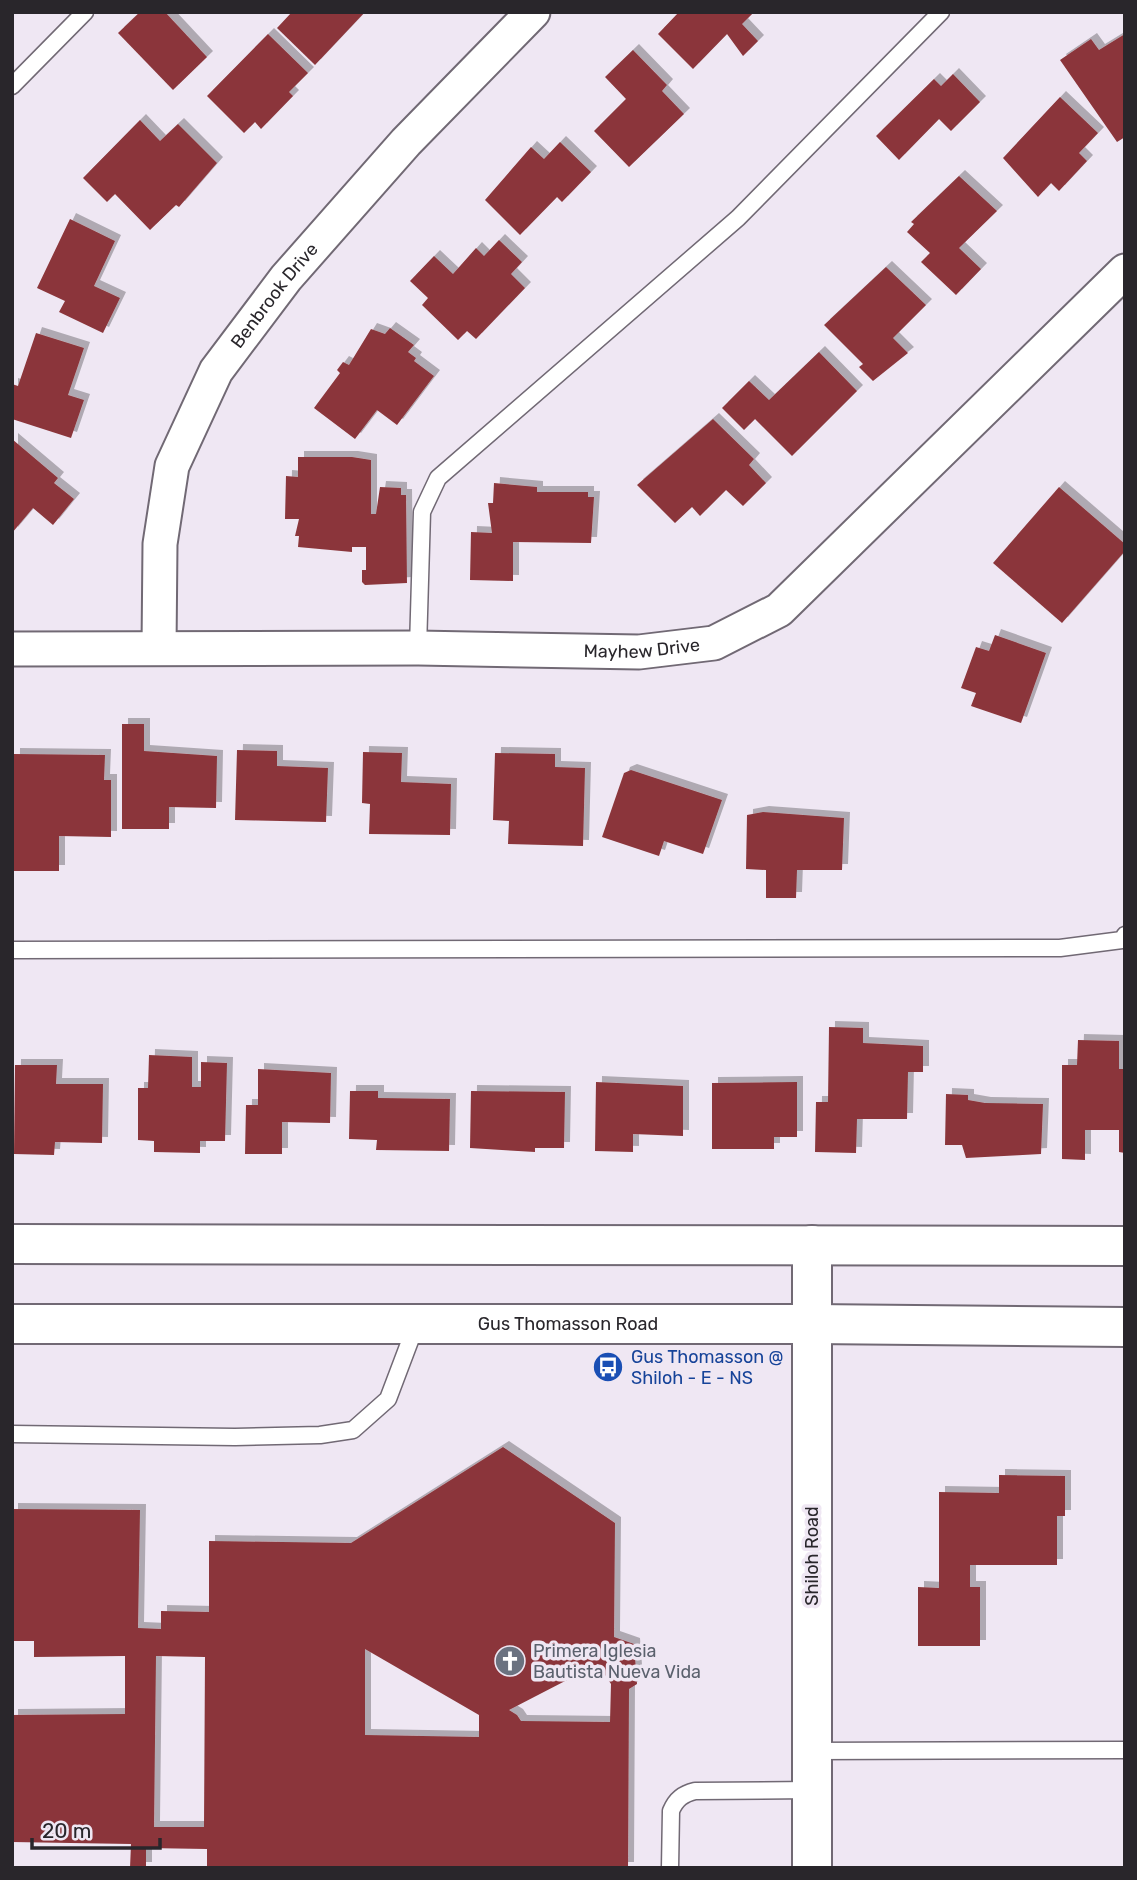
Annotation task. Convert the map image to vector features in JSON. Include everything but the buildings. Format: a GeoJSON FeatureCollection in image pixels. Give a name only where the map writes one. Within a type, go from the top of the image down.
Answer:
{"type":"FeatureCollection","features":[{"type":"Feature","properties":{"kind":"main road"},"geometry":{"type":"LineString","coordinates":[[12,1244],[1125,1246]]}},
{"type":"Feature","properties":{"kind":"main road","name":"Shiloh Road"},"geometry":{"type":"LineString","coordinates":[[812,1245],[812,1868]]}},
{"type":"Feature","properties":{"kind":"main road","name":"Gus Thomasson Road"},"geometry":{"type":"LineString","coordinates":[[12,1324],[813,1324],[1125,1327]]}},
{"type":"Feature","properties":{"kind":"street","name":"Benbrook Drive"},"geometry":{"type":"LineString","coordinates":[[159,648],[160,544],[172,466],[216,371],[286,278],[350,205],[406,142],[533,12]]}},
{"type":"Feature","properties":{"kind":"street","name":"Mayhew Drive"},"geometry":{"type":"LineString","coordinates":[[12,649],[418,648],[639,652],[713,643],[779,610],[1125,271]]}},
{"type":"Feature","properties":{"kind":"lane"},"geometry":{"type":"LineString","coordinates":[[12,86],[85,12]]}},
{"type":"Feature","properties":{"kind":"lane"},"geometry":{"type":"LineString","coordinates":[[418,648],[422,512],[438,478],[738,218],[941,12]]}},
{"type":"Feature","properties":{"kind":"lane"},"geometry":{"type":"LineString","coordinates":[[12,950],[1060,948],[1122,940],[1125,935]]}},
{"type":"Feature","properties":{"kind":"lane"},"geometry":{"type":"LineString","coordinates":[[12,1434],[235,1437],[320,1435],[353,1430],[388,1399],[416,1324]]}},
{"type":"Feature","properties":{"kind":"lane"},"geometry":{"type":"LineString","coordinates":[[811,1751],[1125,1750]]}},
{"type":"Feature","properties":{"kind":"lane"},"geometry":{"type":"LineString","coordinates":[[670,1868],[671,1811],[674,1803],[683,1794],[695,1791],[811,1790]]}},
{"type":"Feature","properties":{"kind":"place","name":"Gus Thomasson @ Shiloh - E - NS"},"geometry":{"type":"Point","coordinates":[608,1367]}},
{"type":"Feature","properties":{"kind":"place","name":"Primera Iglesia Bautista Nueva Vida"},"geometry":{"type":"Point","coordinates":[510,1661]}}]}
